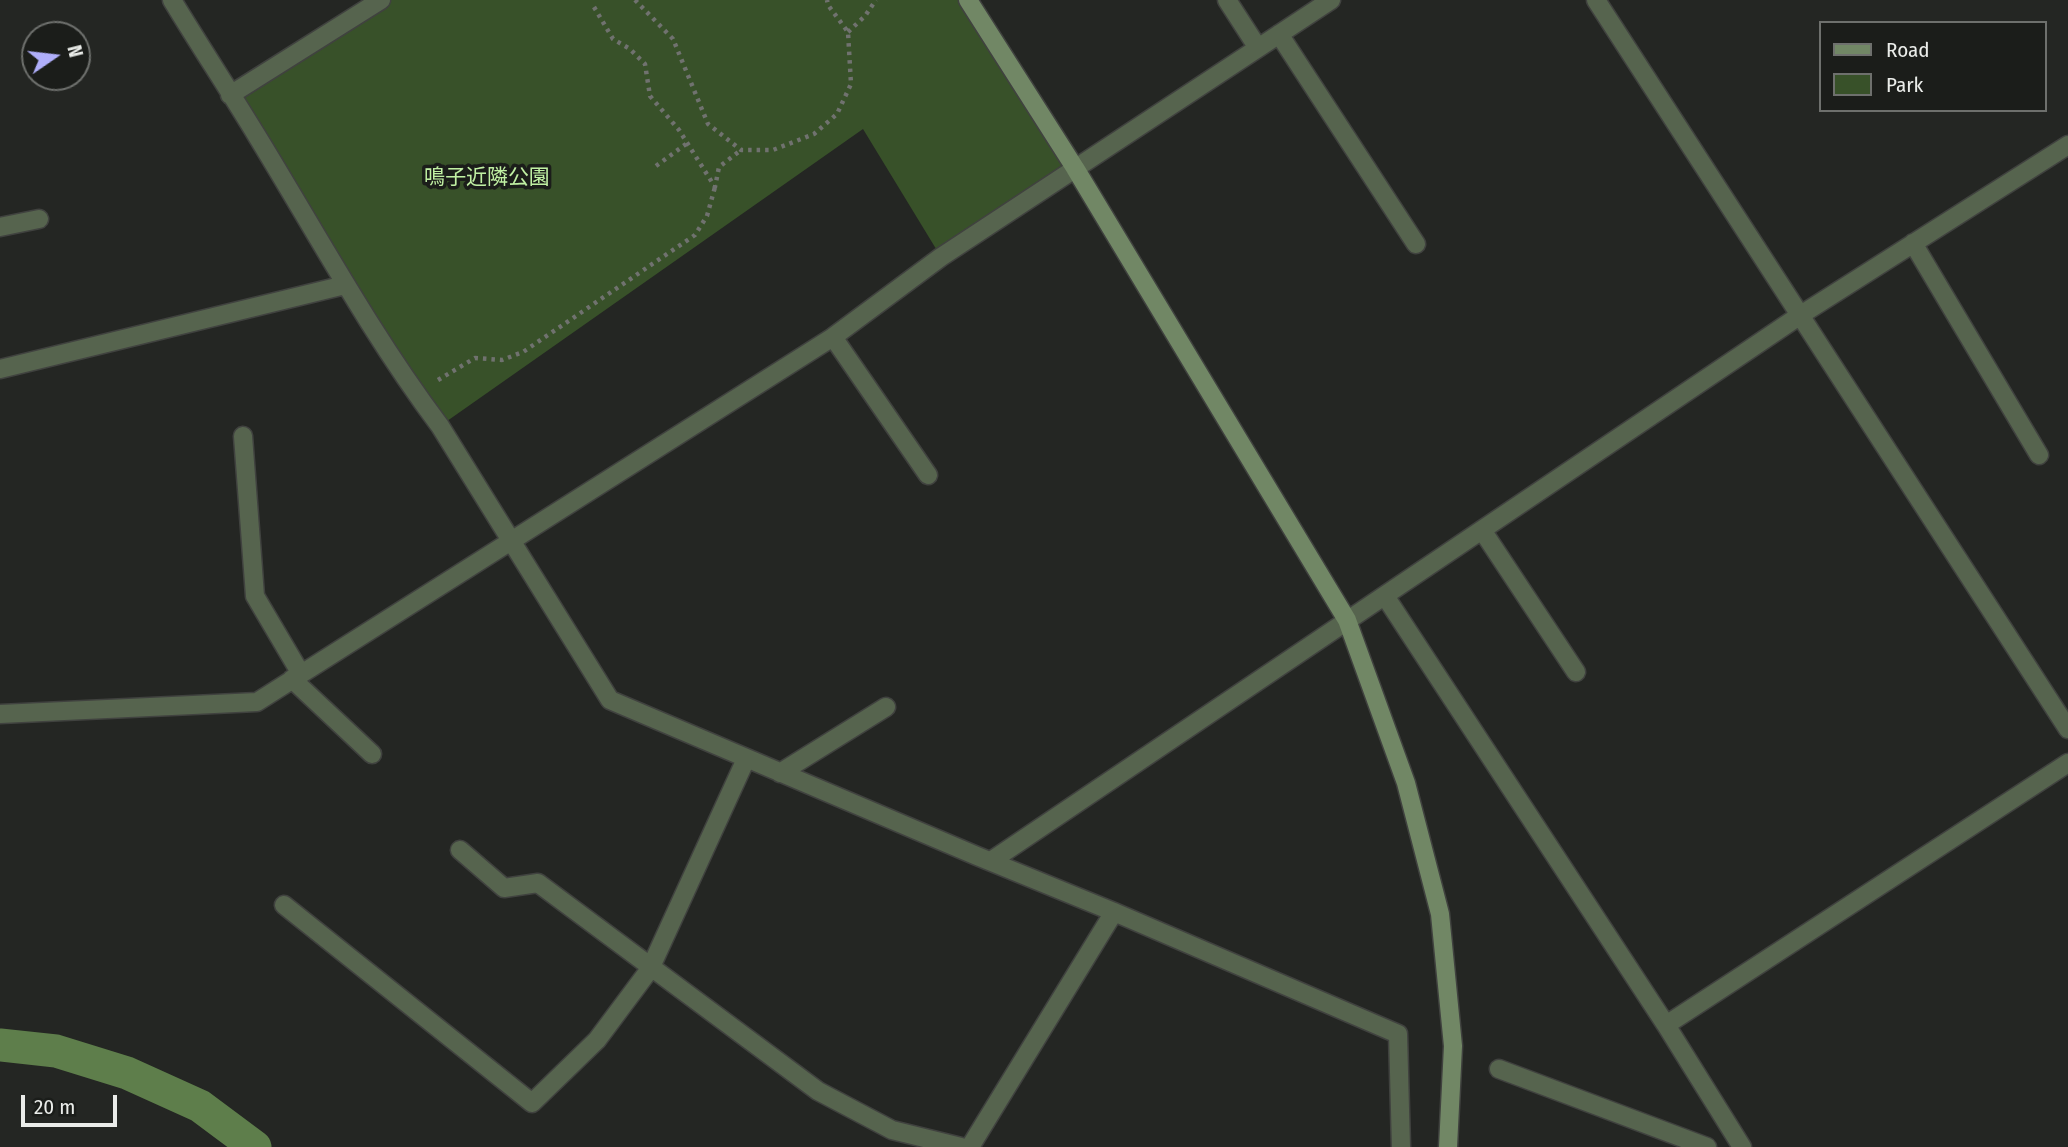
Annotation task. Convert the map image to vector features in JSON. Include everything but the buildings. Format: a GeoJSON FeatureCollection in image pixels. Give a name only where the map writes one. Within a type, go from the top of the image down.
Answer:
{"type":"FeatureCollection","features":[{"type":"Feature","properties":{"kind":"street"},"geometry":{"type":"LineString","coordinates":[[172,0],[345,285],[440,426],[610,700],[1398,1034],[1401,1147]]}},
{"type":"Feature","properties":{"kind":"street"},"geometry":{"type":"LineString","coordinates":[[230,95],[381,0]]}},
{"type":"Feature","properties":{"kind":"street"},"geometry":{"type":"LineString","coordinates":[[968,0],[1075,169],[1347,620],[1406,783],[1440,914],[1453,1046],[1448,1147]]}},
{"type":"Feature","properties":{"kind":"street"},"geometry":{"type":"LineString","coordinates":[[1227,0],[1258,48]]}},
{"type":"Feature","properties":{"kind":"street"},"geometry":{"type":"LineString","coordinates":[[0,714],[257,702],[833,337],[941,257],[1331,0]]}},
{"type":"Feature","properties":{"kind":"street"},"geometry":{"type":"LineString","coordinates":[[1596,0],[2068,729]]}},
{"type":"Feature","properties":{"kind":"street"},"geometry":{"type":"LineString","coordinates":[[1279,34],[1416,244]]}},
{"type":"Feature","properties":{"kind":"street"},"geometry":{"type":"LineString","coordinates":[[991,861],[1799,316],[2068,145]]}},
{"type":"Feature","properties":{"kind":"street"},"geometry":{"type":"LineString","coordinates":[[0,227],[39,219]]}},
{"type":"Feature","properties":{"kind":"street"},"geometry":{"type":"LineString","coordinates":[[1913,243],[2039,455]]}},
{"type":"Feature","properties":{"kind":"street"},"geometry":{"type":"LineString","coordinates":[[0,369],[345,285]]}},
{"type":"Feature","properties":{"kind":"street"},"geometry":{"type":"LineString","coordinates":[[833,337],[928,475]]}},
{"type":"Feature","properties":{"kind":"street"},"geometry":{"type":"LineString","coordinates":[[243,436],[255,596],[297,677],[372,754]]}},
{"type":"Feature","properties":{"kind":"street"},"geometry":{"type":"LineString","coordinates":[[1482,530],[1576,672]]}},
{"type":"Feature","properties":{"kind":"street"},"geometry":{"type":"LineString","coordinates":[[1385,596],[1667,1025],[1742,1147]]}},
{"type":"Feature","properties":{"kind":"street"},"geometry":{"type":"LineString","coordinates":[[780,773],[886,708]]}},
{"type":"Feature","properties":{"kind":"street"},"geometry":{"type":"LineString","coordinates":[[284,905],[532,1103],[597,1040],[650,969],[746,758]]}},
{"type":"Feature","properties":{"kind":"street"},"geometry":{"type":"LineString","coordinates":[[1667,1025],[2068,764]]}},
{"type":"Feature","properties":{"kind":"street"},"geometry":{"type":"LineString","coordinates":[[460,850],[504,888],[538,883],[650,969],[818,1091],[892,1130],[961,1147]]}},
{"type":"Feature","properties":{"kind":"street"},"geometry":{"type":"LineString","coordinates":[[970,1147],[1114,912]]}},
{"type":"Feature","properties":{"kind":"street"},"geometry":{"type":"LineString","coordinates":[[1499,1069],[1707,1147]]}},
{"type":"Feature","properties":{"kind":"path"},"geometry":{"type":"LineString","coordinates":[[635,0],[673,39],[708,124],[741,150]]}},
{"type":"Feature","properties":{"kind":"path"},"geometry":{"type":"LineString","coordinates":[[416,394],[475,358],[502,360],[523,352],[695,235],[707,216],[719,167],[741,150],[773,150],[814,134],[837,114],[851,84],[848,32],[827,0]]}},
{"type":"Feature","properties":{"kind":"path"},"geometry":{"type":"LineString","coordinates":[[848,32],[865,16],[876,0]]}},
{"type":"Feature","properties":{"kind":"path"},"geometry":{"type":"LineString","coordinates":[[594,7],[613,39],[630,49],[645,64],[650,96],[679,130],[715,187]]}},
{"type":"Feature","properties":{"kind":"path"},"geometry":{"type":"LineString","coordinates":[[656,166],[686,144]]}},
{"type":"Feature","properties":{"kind":"green space","name":"鳴子近隣公園"},"geometry":{"type":"Polygon","coordinates":[[[381,0],[968,0],[1075,168],[941,257],[863,129],[440,426],[230,95],[381,0]]]}},
{"type":"Feature","properties":{"kind":"waterway"},"geometry":{"type":"LineString","coordinates":[[0,1045],[56,1051],[127,1073],[200,1106],[255,1147]]}}]}
